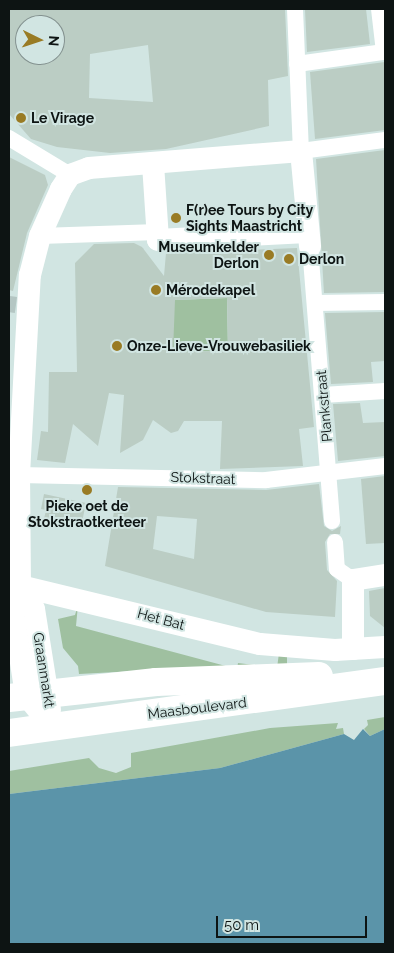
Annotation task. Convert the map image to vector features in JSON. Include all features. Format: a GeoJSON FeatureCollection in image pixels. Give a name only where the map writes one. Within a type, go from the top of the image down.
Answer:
{"type":"FeatureCollection","features":[{"type":"Feature","properties":{"kind":"main road","name":"Maasboulevard"},"geometry":{"type":"LineString","coordinates":[[27,695],[206,679],[303,677],[385,669]]}},
{"type":"Feature","properties":{"kind":"main road","name":"Maasboulevard"},"geometry":{"type":"LineString","coordinates":[[9,733],[385,681]]}},
{"type":"Feature","properties":{"kind":"street"},"geometry":{"type":"LineString","coordinates":[[154,164],[158,240],[309,239],[301,151],[295,9]]}},
{"type":"Feature","properties":{"kind":"street"},"geometry":{"type":"LineString","coordinates":[[297,64],[384,52],[380,9]]}},
{"type":"Feature","properties":{"kind":"street"},"geometry":{"type":"LineString","coordinates":[[9,138],[70,175],[95,167],[154,164],[301,151],[385,140]]}},
{"type":"Feature","properties":{"kind":"street","name":"Graanmarkt"},"geometry":{"type":"LineString","coordinates":[[52,726],[27,695],[34,609],[20,586],[14,553],[19,474],[15,437],[22,305],[40,236],[70,175]]}},
{"type":"Feature","properties":{"kind":"street"},"geometry":{"type":"LineString","coordinates":[[40,236],[158,232]]}},
{"type":"Feature","properties":{"kind":"street","name":"Plankstraat"},"geometry":{"type":"LineString","coordinates":[[309,239],[330,475],[332,521]]}},
{"type":"Feature","properties":{"kind":"street"},"geometry":{"type":"LineString","coordinates":[[315,303],[385,302]]}},
{"type":"Feature","properties":{"kind":"street"},"geometry":{"type":"LineString","coordinates":[[323,394],[383,391]]}},
{"type":"Feature","properties":{"kind":"street","name":"Stokstraat"},"geometry":{"type":"LineString","coordinates":[[19,474],[266,480],[330,475],[385,466]]}},
{"type":"Feature","properties":{"kind":"street"},"geometry":{"type":"LineString","coordinates":[[335,542],[337,569],[353,580],[385,575]]}},
{"type":"Feature","properties":{"kind":"street"},"geometry":{"type":"LineString","coordinates":[[353,580],[353,649]]}},
{"type":"Feature","properties":{"kind":"street","name":"Het Bat"},"geometry":{"type":"LineString","coordinates":[[20,586],[221,636],[302,648],[353,649],[385,647]]}},
{"type":"Feature","properties":{"kind":"street"},"geometry":{"type":"LineString","coordinates":[[302,648],[303,677]]}},
{"type":"Feature","properties":{"kind":"green space"},"geometry":{"type":"Polygon","coordinates":[[[227,298],[228,351],[158,352],[174,300],[227,298]]]}},
{"type":"Feature","properties":{"kind":"green space"},"geometry":{"type":"Polygon","coordinates":[[[78,605],[76,626],[236,669],[210,667],[79,674],[78,666],[63,648],[58,619],[75,615],[78,605]]]}},
{"type":"Feature","properties":{"kind":"green space"},"geometry":{"type":"Polygon","coordinates":[[[279,653],[287,654],[287,672],[237,669],[238,663],[277,668],[279,653]]]}},
{"type":"Feature","properties":{"kind":"green space"},"geometry":{"type":"Polygon","coordinates":[[[385,717],[385,729],[370,736],[364,729],[368,725],[367,720],[385,717]]]}},
{"type":"Feature","properties":{"kind":"green space"},"geometry":{"type":"Polygon","coordinates":[[[338,723],[336,729],[343,728],[344,734],[220,768],[9,794],[9,771],[89,758],[99,768],[116,773],[131,767],[131,753],[270,728],[338,723]]]}},
{"type":"Feature","properties":{"kind":"water"},"geometry":{"type":"Polygon","coordinates":[[[363,729],[370,736],[385,729],[385,944],[9,944],[9,794],[220,768],[344,734],[354,740],[363,729]]]}},
{"type":"Feature","properties":{"kind":"building"},"geometry":{"type":"Polygon","coordinates":[[[9,9],[285,9],[288,76],[268,80],[269,126],[166,149],[110,153],[57,147],[31,139],[9,114],[9,9]],[[148,45],[90,54],[89,98],[153,102],[148,45]]]}},
{"type":"Feature","properties":{"kind":"building"},"geometry":{"type":"Polygon","coordinates":[[[305,9],[366,9],[370,44],[307,52],[305,9]]]}},
{"type":"Feature","properties":{"kind":"building"},"geometry":{"type":"Polygon","coordinates":[[[385,62],[385,130],[315,139],[310,72],[385,62]]]}},
{"type":"Feature","properties":{"kind":"building"},"geometry":{"type":"Polygon","coordinates":[[[385,150],[385,292],[324,293],[316,159],[385,150]]]}},
{"type":"Feature","properties":{"kind":"building"},"geometry":{"type":"Polygon","coordinates":[[[9,157],[45,175],[48,185],[27,233],[13,291],[9,290],[9,157]]]}},
{"type":"Feature","properties":{"kind":"building"},"geometry":{"type":"Polygon","coordinates":[[[134,243],[142,247],[164,276],[166,253],[297,248],[314,427],[299,429],[303,466],[220,469],[222,421],[184,421],[178,431],[171,433],[153,420],[143,440],[120,453],[124,395],[109,393],[98,446],[73,424],[65,463],[37,460],[41,431],[48,432],[49,372],[77,372],[75,263],[94,244],[134,243]],[[227,298],[175,300],[173,352],[228,351],[227,298]]]}},
{"type":"Feature","properties":{"kind":"building"},"geometry":{"type":"Polygon","coordinates":[[[385,312],[385,361],[371,362],[373,382],[331,384],[325,313],[385,312]]]}},
{"type":"Feature","properties":{"kind":"building"},"geometry":{"type":"Polygon","coordinates":[[[360,403],[363,423],[385,422],[385,456],[338,461],[333,404],[360,403]]]}},
{"type":"Feature","properties":{"kind":"building"},"geometry":{"type":"Polygon","coordinates":[[[385,476],[385,543],[366,544],[361,479],[385,476]]]}},
{"type":"Feature","properties":{"kind":"building"},"geometry":{"type":"Polygon","coordinates":[[[319,484],[324,526],[332,531],[341,526],[340,534],[330,534],[325,542],[327,570],[337,581],[335,617],[266,612],[105,566],[118,487],[266,490],[319,484]],[[157,516],[153,549],[194,559],[197,519],[157,516]]]}},
{"type":"Feature","properties":{"kind":"building"},"geometry":{"type":"Polygon","coordinates":[[[44,494],[86,503],[81,527],[44,519],[46,510],[41,509],[44,494]]]}},
{"type":"Feature","properties":{"kind":"building"},"geometry":{"type":"Polygon","coordinates":[[[385,588],[385,628],[370,616],[369,591],[385,588]]]}},
{"type":"Feature","properties":{"kind":"tunnel"},"geometry":{"type":"LineString","coordinates":[[9,304],[16,305]]}},
{"type":"Feature","properties":{"kind":"place","name":"Le Virage"},"geometry":{"type":"Point","coordinates":[21,118]}},
{"type":"Feature","properties":{"kind":"place","name":"F(r)ee Tours by City Sights Maastricht"},"geometry":{"type":"Point","coordinates":[176,218]}},
{"type":"Feature","properties":{"kind":"place","name":"Museumkelder Derlon"},"geometry":{"type":"Point","coordinates":[269,255]}},
{"type":"Feature","properties":{"kind":"place","name":"Derlon"},"geometry":{"type":"Point","coordinates":[289,259]}},
{"type":"Feature","properties":{"kind":"place","name":"Mérodekapel"},"geometry":{"type":"Point","coordinates":[156,290]}},
{"type":"Feature","properties":{"kind":"place","name":"Onze-Lieve-Vrouwebasiliek"},"geometry":{"type":"Point","coordinates":[117,346]}},
{"type":"Feature","properties":{"kind":"place","name":"Pieke oet de Stokstraotkerteer"},"geometry":{"type":"Point","coordinates":[87,490]}}]}
